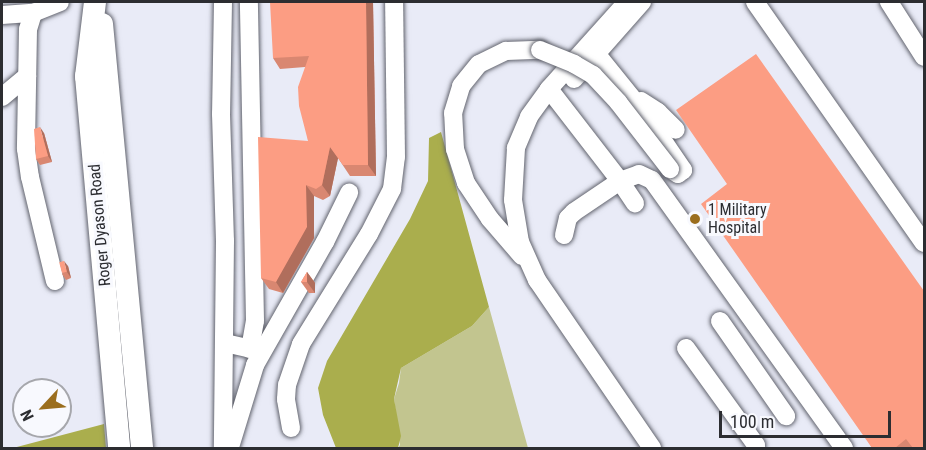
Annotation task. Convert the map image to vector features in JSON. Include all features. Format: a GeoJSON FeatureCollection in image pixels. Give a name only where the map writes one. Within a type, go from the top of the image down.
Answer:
{"type":"FeatureCollection","features":[{"type":"Feature","properties":{"kind":"main road","name":"Roger Dyason Road"},"geometry":{"type":"LineString","coordinates":[[95,2],[86,76],[119,448]]}},
{"type":"Feature","properties":{"kind":"main road","name":"Roger Dyason Road"},"geometry":{"type":"LineString","coordinates":[[100,2],[142,448]]}},
{"type":"Feature","properties":{"kind":"street"},"geometry":{"type":"LineString","coordinates":[[2,15],[33,13],[60,2]]}},
{"type":"Feature","properties":{"kind":"street"},"geometry":{"type":"LineString","coordinates":[[223,2],[221,114],[225,343],[223,448]]}},
{"type":"Feature","properties":{"kind":"street"},"geometry":{"type":"LineString","coordinates":[[229,448],[253,357],[255,308],[252,276],[249,2]]}},
{"type":"Feature","properties":{"kind":"street"},"geometry":{"type":"LineString","coordinates":[[291,428],[286,399],[287,384],[301,344],[369,234],[392,189],[396,157],[394,2]]}},
{"type":"Feature","properties":{"kind":"street"},"geometry":{"type":"LineString","coordinates":[[593,50],[627,2]]}},
{"type":"Feature","properties":{"kind":"street"},"geometry":{"type":"LineString","coordinates":[[642,2],[593,50],[522,130],[516,148],[514,166],[515,219],[528,261],[549,299],[652,448]]}},
{"type":"Feature","properties":{"kind":"street"},"geometry":{"type":"LineString","coordinates":[[755,2],[924,243]]}},
{"type":"Feature","properties":{"kind":"street"},"geometry":{"type":"LineString","coordinates":[[881,2],[907,32]]}},
{"type":"Feature","properties":{"kind":"street"},"geometry":{"type":"LineString","coordinates":[[889,2],[924,57]]}},
{"type":"Feature","properties":{"kind":"street"},"geometry":{"type":"LineString","coordinates":[[33,13],[28,29],[27,163],[55,281]]}},
{"type":"Feature","properties":{"kind":"street"},"geometry":{"type":"LineString","coordinates":[[528,261],[490,219],[466,183],[455,149],[453,113],[462,86],[479,64],[506,51],[540,50],[574,64],[593,75],[618,102],[670,169],[678,174],[684,170],[634,98],[593,50]]}},
{"type":"Feature","properties":{"kind":"street"},"geometry":{"type":"LineString","coordinates":[[2,96],[27,76]]}},
{"type":"Feature","properties":{"kind":"street"},"geometry":{"type":"LineString","coordinates":[[553,93],[635,203]]}},
{"type":"Feature","properties":{"kind":"street"},"geometry":{"type":"LineString","coordinates":[[634,98],[652,106],[676,130]]}},
{"type":"Feature","properties":{"kind":"street"},"geometry":{"type":"LineString","coordinates":[[564,235],[568,218],[574,212],[620,181],[639,174],[652,180],[844,448]]}},
{"type":"Feature","properties":{"kind":"street"},"geometry":{"type":"LineString","coordinates":[[253,357],[325,242],[349,193]]}},
{"type":"Feature","properties":{"kind":"street"},"geometry":{"type":"LineString","coordinates":[[720,321],[786,416]]}},
{"type":"Feature","properties":{"kind":"street"},"geometry":{"type":"LineString","coordinates":[[225,343],[253,357]]}},
{"type":"Feature","properties":{"kind":"street"},"geometry":{"type":"LineString","coordinates":[[686,348],[756,445]]}},
{"type":"Feature","properties":{"kind":"green space"},"geometry":{"type":"Polygon","coordinates":[[[441,132],[489,307],[472,326],[401,368],[394,399],[401,436],[398,448],[336,448],[323,415],[318,388],[327,361],[410,219],[428,181],[429,138],[441,132]]]}},
{"type":"Feature","properties":{"kind":"green space"},"geometry":{"type":"Polygon","coordinates":[[[489,307],[528,448],[398,448],[400,445],[394,399],[401,368],[472,326],[489,307]]]}},
{"type":"Feature","properties":{"kind":"green space"},"geometry":{"type":"Polygon","coordinates":[[[104,424],[106,448],[13,448],[51,438],[72,438],[72,432],[104,424]]]}},
{"type":"Feature","properties":{"kind":"building"},"geometry":{"type":"Polygon","coordinates":[[[270,2],[366,2],[368,165],[343,165],[330,147],[322,185],[316,189],[306,185],[307,227],[276,282],[261,278],[258,137],[308,141],[299,106],[298,87],[309,56],[273,58],[270,2]]]}},
{"type":"Feature","properties":{"kind":"building","name":"1 Military Hospital"},"geometry":{"type":"Polygon","coordinates":[[[756,54],[924,291],[924,448],[913,448],[906,439],[895,448],[872,448],[701,204],[727,184],[676,110],[756,54]]]}},
{"type":"Feature","properties":{"kind":"building"},"geometry":{"type":"Polygon","coordinates":[[[40,127],[48,156],[36,159],[34,129],[40,127]]]}},
{"type":"Feature","properties":{"kind":"building"},"geometry":{"type":"Polygon","coordinates":[[[64,261],[67,272],[62,273],[59,262],[64,261]]]}},
{"type":"Feature","properties":{"kind":"building"},"geometry":{"type":"Polygon","coordinates":[[[307,272],[307,282],[301,282],[307,272]]]}},
{"type":"Feature","properties":{"kind":"place","name":"1 Military Hospital"},"geometry":{"type":"Point","coordinates":[695,219]}}]}
